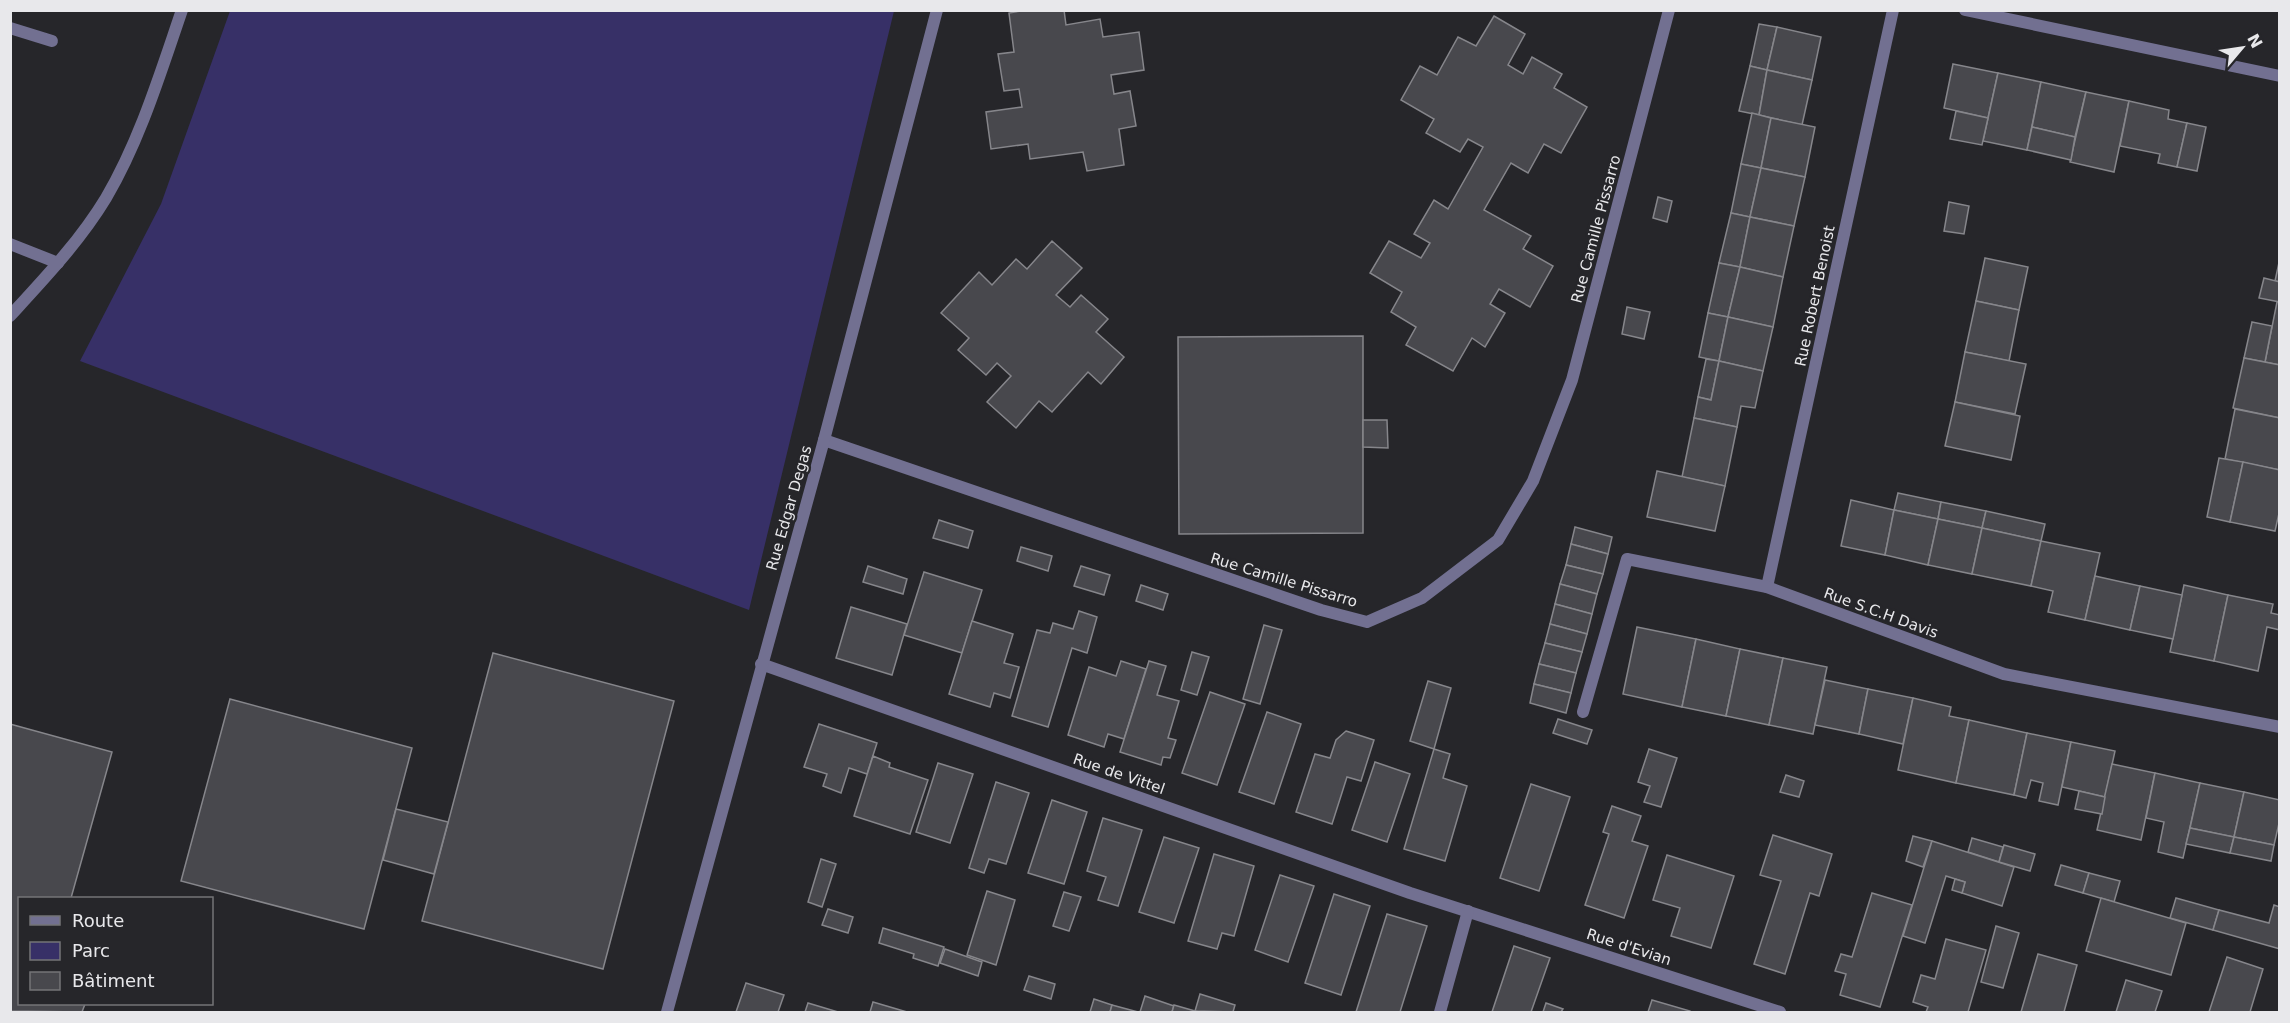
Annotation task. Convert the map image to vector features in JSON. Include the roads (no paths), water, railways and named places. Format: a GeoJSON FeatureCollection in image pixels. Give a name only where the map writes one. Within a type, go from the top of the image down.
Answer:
{"type":"FeatureCollection","features":[{"type":"Feature","properties":{"kind":"street"},"geometry":{"type":"LineString","coordinates":[[10,316],[58,263],[105,199],[132,149],[183,10]]}},
{"type":"Feature","properties":{"kind":"street","name":"Rue Edgar Degas"},"geometry":{"type":"LineString","coordinates":[[667,1012],[824,440],[937,10]]}},
{"type":"Feature","properties":{"kind":"street","name":"Rue Camille Pissarro"},"geometry":{"type":"LineString","coordinates":[[824,440],[1320,610],[1367,622],[1422,598],[1498,540],[1533,481],[1572,380],[1669,10]]}},
{"type":"Feature","properties":{"kind":"street","name":"Rue Robert Benoist"},"geometry":{"type":"LineString","coordinates":[[1767,587],[1893,10]]}},
{"type":"Feature","properties":{"kind":"street"},"geometry":{"type":"LineString","coordinates":[[1965,10],[2280,76]]}},
{"type":"Feature","properties":{"kind":"street"},"geometry":{"type":"LineString","coordinates":[[10,28],[52,41]]}},
{"type":"Feature","properties":{"kind":"street"},"geometry":{"type":"LineString","coordinates":[[10,244],[58,263]]}},
{"type":"Feature","properties":{"kind":"street","name":"Rue S.C.H Davis"},"geometry":{"type":"LineString","coordinates":[[1583,712],[1627,560],[1767,587],[2004,674],[2280,727]]}},
{"type":"Feature","properties":{"kind":"street","name":"Rue de Vittel"},"geometry":{"type":"LineString","coordinates":[[761,664],[1398,889],[1468,911]]}},
{"type":"Feature","properties":{"kind":"street"},"geometry":{"type":"LineString","coordinates":[[1440,1012],[1468,911]]}},
{"type":"Feature","properties":{"kind":"street","name":"Rue d'Evian"},"geometry":{"type":"LineString","coordinates":[[1468,911],[1780,1012]]}}]}
